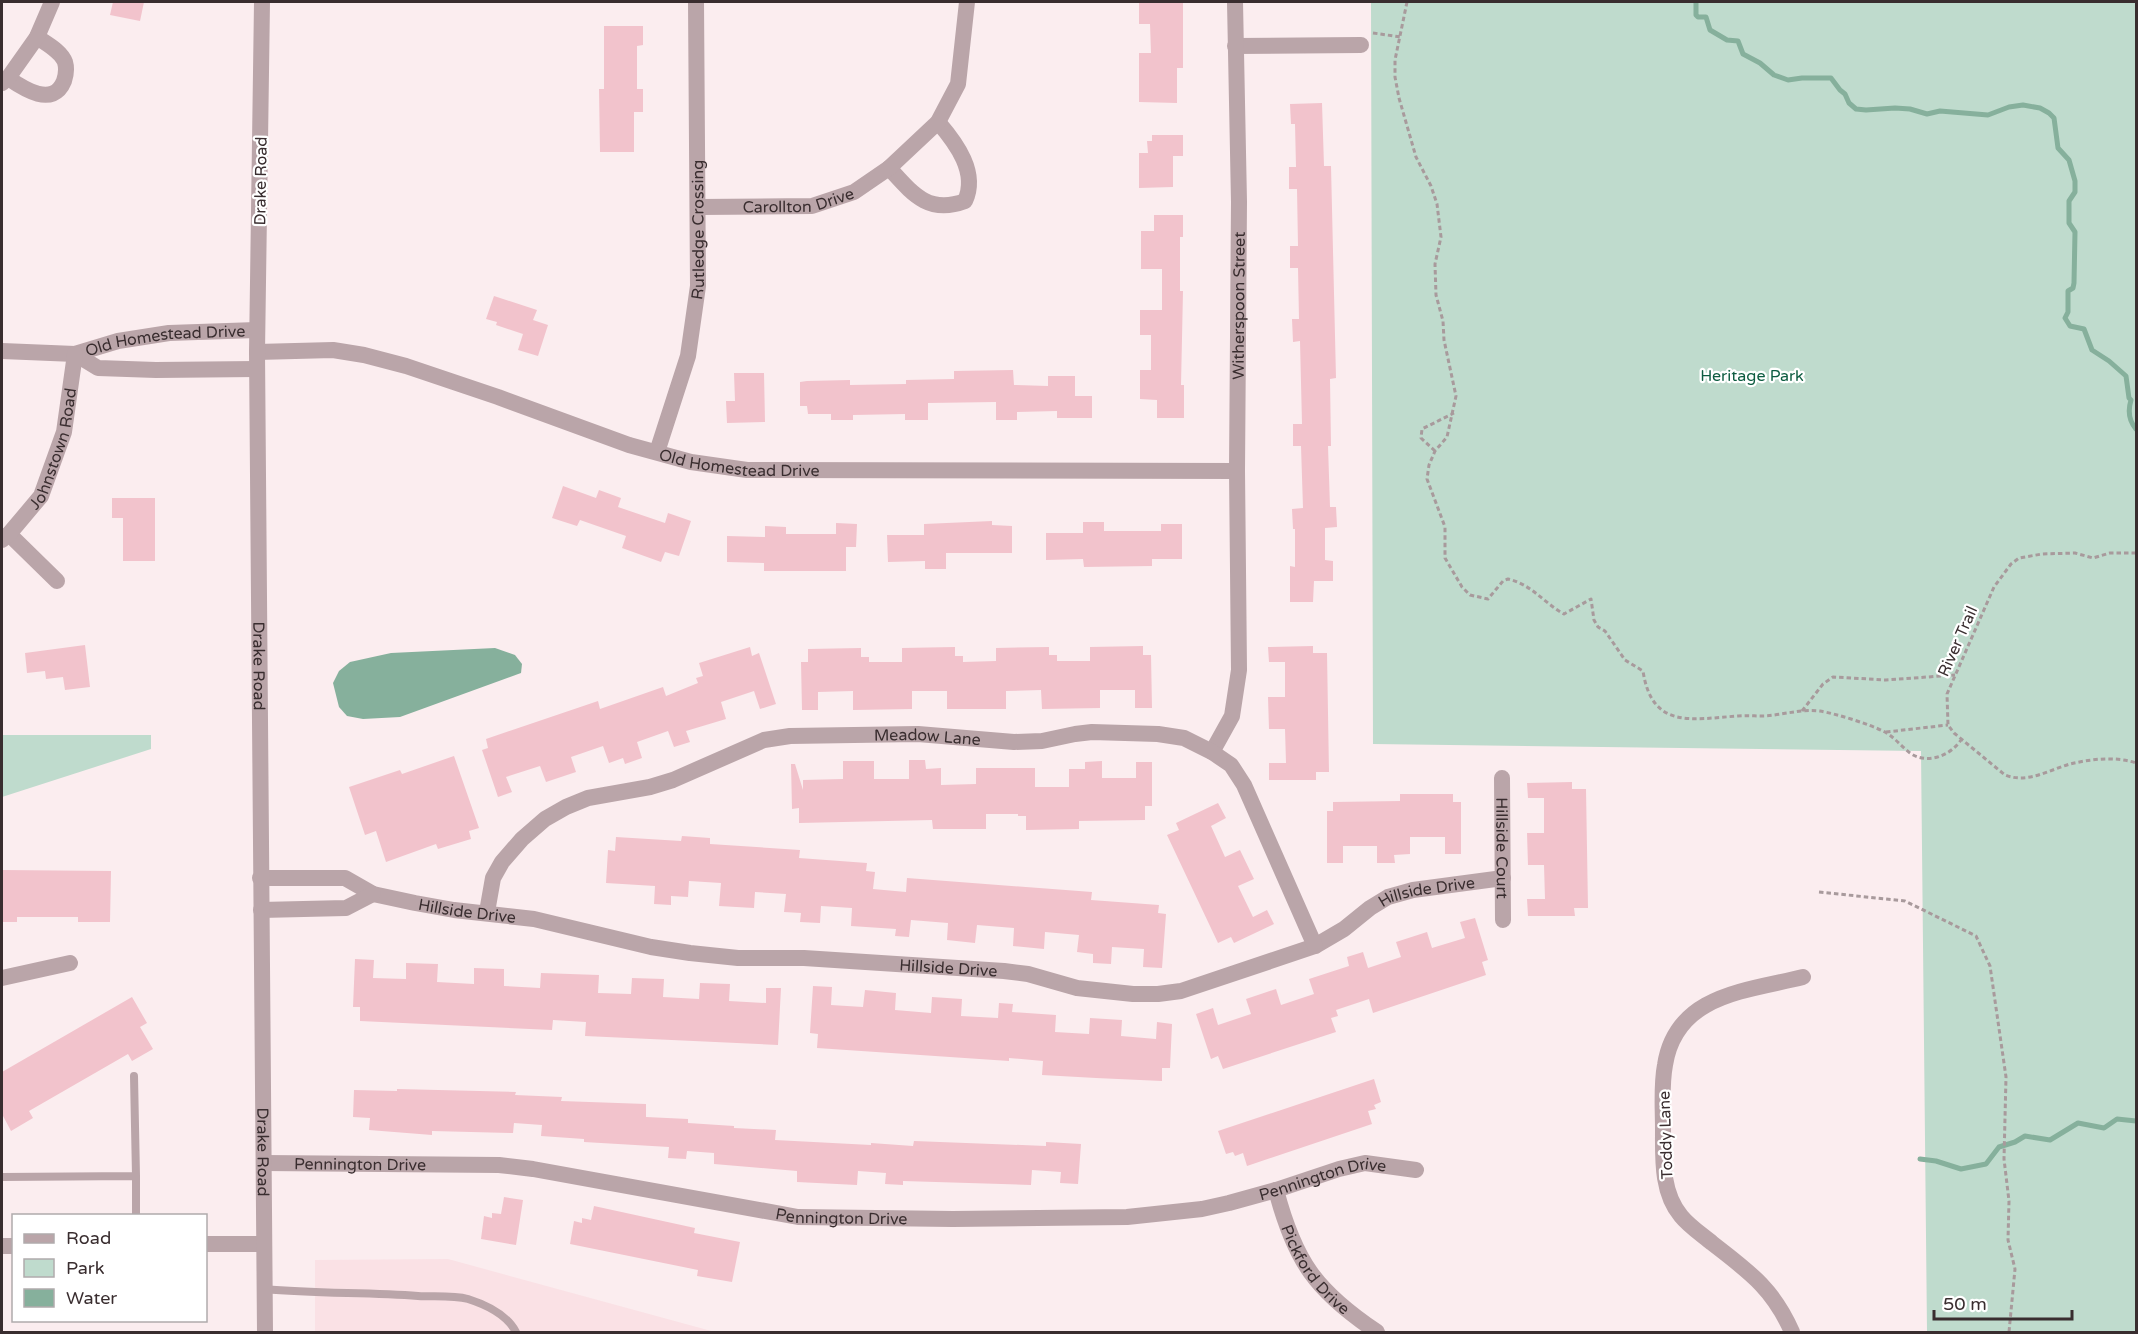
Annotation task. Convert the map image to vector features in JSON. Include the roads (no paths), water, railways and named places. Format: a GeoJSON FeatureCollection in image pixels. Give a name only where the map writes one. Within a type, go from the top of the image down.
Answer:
{"type":"FeatureCollection","features":[{"type":"Feature","properties":{"kind":"street"},"geometry":{"type":"LineString","coordinates":[[37,37],[55,50],[65,61],[66,74],[62,86],[51,95],[39,95],[5,80],[37,37],[52,2]]}},
{"type":"Feature","properties":{"kind":"street","name":"Drake Road"},"geometry":{"type":"LineString","coordinates":[[262,2],[257,369],[265,1332]]}},
{"type":"Feature","properties":{"kind":"street","name":"Rutledge Crossing"},"geometry":{"type":"LineString","coordinates":[[657,452],[688,356],[698,286],[696,2]]}},
{"type":"Feature","properties":{"kind":"street","name":"Carollton Drive"},"geometry":{"type":"LineString","coordinates":[[699,207],[812,206],[854,192],[889,168],[938,123],[958,84],[967,2]]}},
{"type":"Feature","properties":{"kind":"street","name":"Witherspoon Street"},"geometry":{"type":"LineString","coordinates":[[1212,752],[1232,716],[1239,670],[1237,471],[1239,202],[1235,2]]}},
{"type":"Feature","properties":{"kind":"street"},"geometry":{"type":"LineString","coordinates":[[1235,46],[1366,39]]}},
{"type":"Feature","properties":{"kind":"street"},"geometry":{"type":"LineString","coordinates":[[889,168],[912,194],[934,205],[950,207],[965,201],[970,179],[963,157],[951,137],[938,123]]}},
{"type":"Feature","properties":{"kind":"street","name":"Old Homestead Drive"},"geometry":{"type":"LineString","coordinates":[[2,351],[75,354],[118,341],[169,333],[257,330]]}},
{"type":"Feature","properties":{"kind":"street","name":"Old Homestead Drive"},"geometry":{"type":"LineString","coordinates":[[257,352],[333,351],[375,358],[406,366],[629,445],[691,462],[747,470],[1237,471]]}},
{"type":"Feature","properties":{"kind":"street","name":"Old Homestead Drive"},"geometry":{"type":"LineString","coordinates":[[75,354],[98,368],[257,369]]}},
{"type":"Feature","properties":{"kind":"street","name":"Johnstown Road"},"geometry":{"type":"LineString","coordinates":[[57,581],[5,537],[41,496],[64,432],[75,354]]}},
{"type":"Feature","properties":{"kind":"street","name":"Meadow Lane"},"geometry":{"type":"LineString","coordinates":[[487,912],[493,878],[502,862],[522,838],[545,819],[588,798],[650,787],[673,780],[764,740],[806,735],[918,734],[1014,742],[1042,741],[1092,732],[1136,733],[1184,738],[1212,752],[1231,765],[1244,785],[1315,946]]}},
{"type":"Feature","properties":{"kind":"street","name":"Hillside Court"},"geometry":{"type":"LineString","coordinates":[[1502,778],[1503,920]]}},
{"type":"Feature","properties":{"kind":"street","name":"Hillside Drive"},"geometry":{"type":"LineString","coordinates":[[260,878],[345,878],[373,894],[454,910],[534,919],[651,947],[690,953],[738,958],[804,958],[1004,971],[1028,974],[1077,988],[1133,994],[1181,991],[1315,946],[1344,929],[1388,897],[1413,890],[1503,878]]}},
{"type":"Feature","properties":{"kind":"street"},"geometry":{"type":"LineString","coordinates":[[261,910],[346,908],[373,894]]}},
{"type":"Feature","properties":{"kind":"street"},"geometry":{"type":"LineString","coordinates":[[2,978],[70,963]]}},
{"type":"Feature","properties":{"kind":"street","name":"Toddy Lane"},"geometry":{"type":"LineString","coordinates":[[1792,1332],[1780,1307],[1764,1286],[1694,1229],[1674,1207],[1664,1172],[1663,1080],[1670,1044],[1683,1024],[1700,1007],[1732,993],[1803,977]]}},
{"type":"Feature","properties":{"kind":"street","name":"Pennington Drive"},"geometry":{"type":"LineString","coordinates":[[264,1163],[499,1165],[533,1169],[798,1217],[953,1219],[1127,1217],[1202,1209],[1276,1190],[1339,1169],[1365,1163],[1416,1170]]}},
{"type":"Feature","properties":{"kind":"street","name":"Pickford Drive"},"geometry":{"type":"LineString","coordinates":[[1276,1190],[1292,1240],[1315,1279],[1341,1307],[1377,1332]]}},
{"type":"Feature","properties":{"kind":"street"},"geometry":{"type":"LineString","coordinates":[[207,1244],[264,1244]]}},
{"type":"Feature","properties":{"kind":"lane"},"geometry":{"type":"LineString","coordinates":[[134,1076],[136,1214]]}},
{"type":"Feature","properties":{"kind":"lane"},"geometry":{"type":"LineString","coordinates":[[2,1177],[136,1176]]}},
{"type":"Feature","properties":{"kind":"lane"},"geometry":{"type":"LineString","coordinates":[[265,1289],[467,1299],[496,1311],[511,1323],[516,1332]]}},
{"type":"Feature","properties":{"kind":"water"},"geometry":{"type":"Polygon","coordinates":[[[495,648],[515,655],[522,664],[521,673],[400,717],[363,719],[347,716],[339,707],[333,683],[339,671],[350,662],[391,653],[495,648]]]}},
{"type":"Feature","properties":{"kind":"waterway"},"geometry":{"type":"LineString","coordinates":[[1696,2],[1696,15],[1706,17],[1710,30],[1727,40],[1738,41],[1743,54],[1760,63],[1774,75],[1788,80],[1831,78],[1856,109],[1895,108],[1927,114],[1940,111],[1988,115],[2009,107],[2023,105],[2040,108],[2049,113],[2054,118],[2058,148],[2069,160],[2075,181],[2075,192],[2069,201],[2069,223],[2075,232],[2074,283],[2073,288],[2068,291],[2068,312],[2065,318],[2070,326],[2084,329],[2092,350],[2126,376],[2131,400],[2130,415],[2136,429]]}},
{"type":"Feature","properties":{"kind":"waterway"},"geometry":{"type":"LineString","coordinates":[[1920,1159],[1936,1161],[1961,1169],[1986,1164],[1999,1147],[2025,1136],[2050,1140],[2078,1123],[2104,1128],[2117,1119],[2136,1121]]}},
{"type":"Feature","properties":{"kind":"park label","name":"Heritage Park"},"geometry":{"type":"Point","coordinates":[1752,375]}}]}
